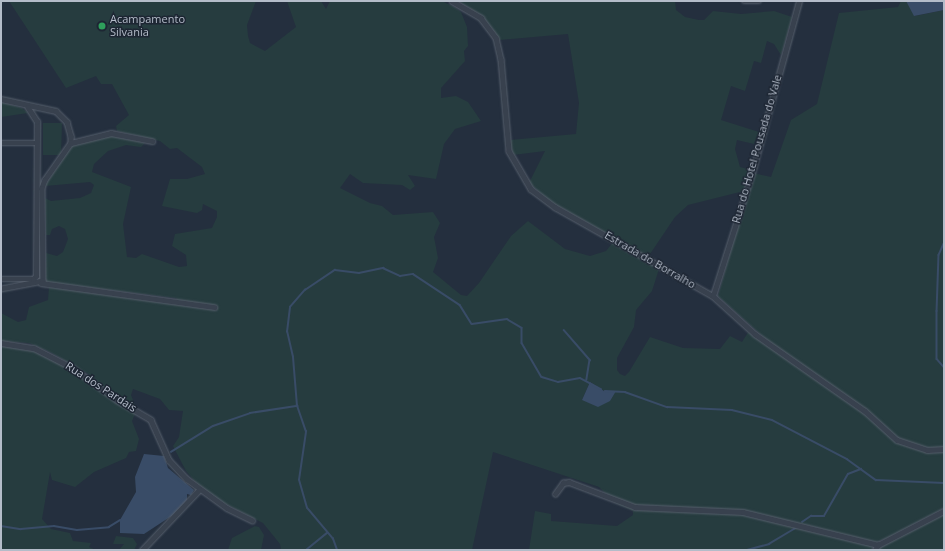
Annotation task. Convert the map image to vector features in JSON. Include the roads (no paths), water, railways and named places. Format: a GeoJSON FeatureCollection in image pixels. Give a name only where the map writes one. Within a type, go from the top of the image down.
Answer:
{"type":"FeatureCollection","features":[{"type":"Feature","properties":{"kind":"street","name":"Estrada do Borralho"},"geometry":{"type":"LineString","coordinates":[[452,1],[481,18],[496,38],[501,59],[509,151],[532,189],[554,207],[713,296],[755,334],[865,411],[897,440],[927,450],[944,449]]}},
{"type":"Feature","properties":{"kind":"street"},"geometry":{"type":"LineString","coordinates":[[744,1],[759,1]]}},
{"type":"Feature","properties":{"kind":"street","name":"Rua do Hotel Pousada do Vale"},"geometry":{"type":"LineString","coordinates":[[713,296],[748,186],[797,2]]}},
{"type":"Feature","properties":{"kind":"street"},"geometry":{"type":"LineString","coordinates":[[1,99],[28,107],[60,113],[70,128],[71,143],[45,180],[42,188],[44,272],[41,283]]}},
{"type":"Feature","properties":{"kind":"street"},"geometry":{"type":"LineString","coordinates":[[1,279],[33,279],[36,276],[36,118],[28,107]]}},
{"type":"Feature","properties":{"kind":"street"},"geometry":{"type":"LineString","coordinates":[[71,143],[111,133],[152,142]]}},
{"type":"Feature","properties":{"kind":"street"},"geometry":{"type":"LineString","coordinates":[[1,143],[37,143]]}},
{"type":"Feature","properties":{"kind":"street"},"geometry":{"type":"LineString","coordinates":[[1,289],[41,283],[214,307]]}},
{"type":"Feature","properties":{"kind":"street","name":"Rua dos Pardais"},"geometry":{"type":"LineString","coordinates":[[1,343],[28,346],[74,368],[117,400],[151,420],[169,460],[199,490],[252,520]]}},
{"type":"Feature","properties":{"kind":"street"},"geometry":{"type":"LineString","coordinates":[[556,494],[563,483],[569,482],[635,507],[743,512],[878,545]]}},
{"type":"Feature","properties":{"kind":"street"},"geometry":{"type":"LineString","coordinates":[[142,550],[199,490]]}},
{"type":"Feature","properties":{"kind":"street"},"geometry":{"type":"LineString","coordinates":[[875,550],[878,545],[944,511]]}},
{"type":"Feature","properties":{"kind":"water"},"geometry":{"type":"Polygon","coordinates":[[[906,1],[944,1],[944,10],[914,16],[906,1]]]}},
{"type":"Feature","properties":{"kind":"water"},"geometry":{"type":"Polygon","coordinates":[[[590,382],[604,391],[616,391],[610,401],[598,407],[582,400],[590,382]]]}},
{"type":"Feature","properties":{"kind":"water"},"geometry":{"type":"Polygon","coordinates":[[[144,454],[164,456],[168,468],[194,490],[191,495],[187,494],[187,501],[176,513],[144,534],[120,533],[120,520],[136,492],[135,477],[144,454]]]}},
{"type":"Feature","properties":{"kind":"waterway"},"geometry":{"type":"LineString","coordinates":[[944,244],[939,255],[937,311],[937,359],[944,367]]}},
{"type":"Feature","properties":{"kind":"waterway"},"geometry":{"type":"LineString","coordinates":[[337,550],[333,539],[307,508],[299,480],[306,432],[297,406],[293,357],[287,332],[290,307],[305,290],[335,270],[359,273],[383,268],[400,276],[413,274],[460,305],[472,324],[507,319],[522,328],[522,343],[542,377],[558,382],[580,378],[601,389]]}},
{"type":"Feature","properties":{"kind":"waterway"},"geometry":{"type":"LineString","coordinates":[[564,330],[590,360],[587,380]]}},
{"type":"Feature","properties":{"kind":"waterway"},"geometry":{"type":"LineString","coordinates":[[605,391],[625,392],[667,407],[732,410],[772,420],[847,459],[876,480],[944,483]]}},
{"type":"Feature","properties":{"kind":"waterway"},"geometry":{"type":"LineString","coordinates":[[171,452],[213,426],[250,413],[297,406]]}},
{"type":"Feature","properties":{"kind":"waterway"},"geometry":{"type":"LineString","coordinates":[[802,522],[811,516],[824,516],[848,474],[861,469]]}},
{"type":"Feature","properties":{"kind":"waterway"},"geometry":{"type":"LineString","coordinates":[[1,526],[21,529],[54,526],[77,530],[109,527],[120,520]]}},
{"type":"Feature","properties":{"kind":"waterway"},"geometry":{"type":"LineString","coordinates":[[747,550],[769,544],[796,528]]}},
{"type":"Feature","properties":{"kind":"waterway"},"geometry":{"type":"LineString","coordinates":[[306,550],[327,533]]}},
{"type":"Feature","properties":{"kind":"place","name":"Acampamento Silvania"},"geometry":{"type":"Point","coordinates":[102,26]}}]}
